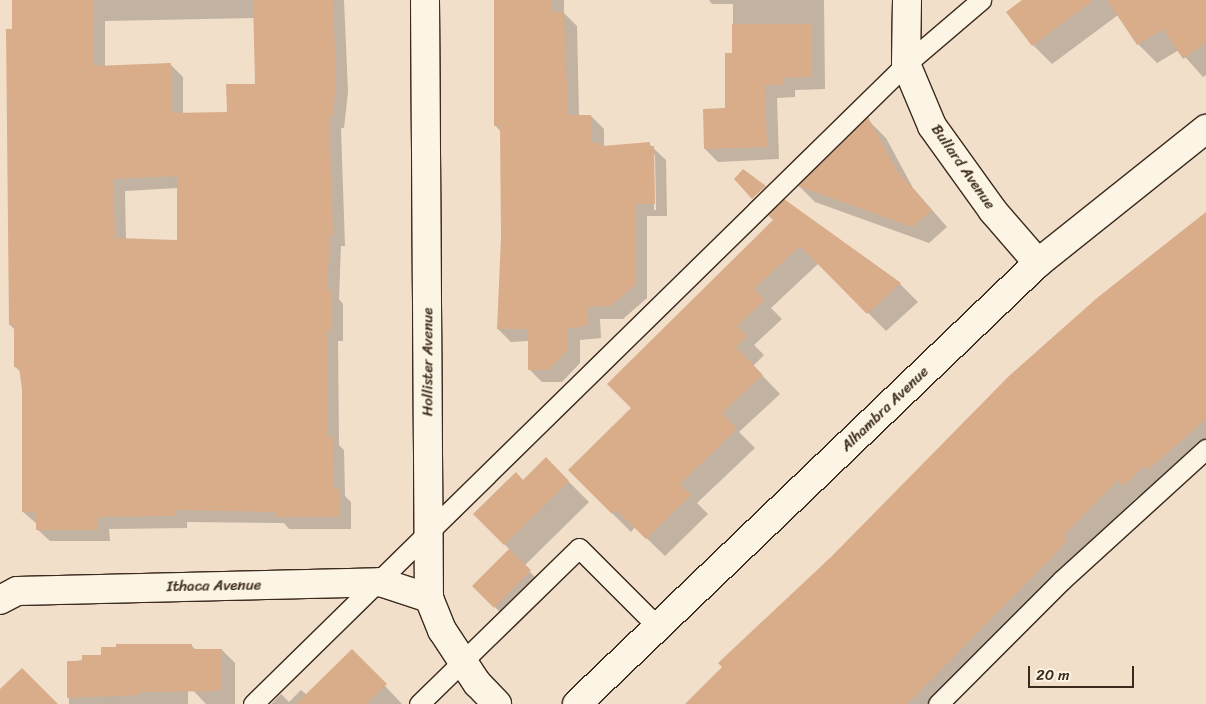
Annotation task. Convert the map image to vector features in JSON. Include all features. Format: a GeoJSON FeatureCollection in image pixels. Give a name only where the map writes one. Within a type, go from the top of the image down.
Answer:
{"type":"FeatureCollection","features":[{"type":"Feature","properties":{"kind":"street","name":"Hollister Avenue"},"geometry":{"type":"LineString","coordinates":[[425,0],[429,598],[442,630],[462,661],[497,704]]}},
{"type":"Feature","properties":{"kind":"street","name":"Bullard Avenue"},"geometry":{"type":"LineString","coordinates":[[907,0],[906,64],[932,126],[993,211],[1038,263]]}},
{"type":"Feature","properties":{"kind":"street","name":"Alhambra Avenue"},"geometry":{"type":"LineString","coordinates":[[578,704],[1038,263],[1206,129]]}},
{"type":"Feature","properties":{"kind":"street","name":"Ithaca Avenue"},"geometry":{"type":"LineString","coordinates":[[0,600],[17,590],[380,582],[429,598]]}},
{"type":"Feature","properties":{"kind":"lane"},"geometry":{"type":"LineString","coordinates":[[253,704],[380,582],[429,531],[906,64],[981,0]]}},
{"type":"Feature","properties":{"kind":"lane"},"geometry":{"type":"LineString","coordinates":[[938,704],[1062,580],[1206,449]]}},
{"type":"Feature","properties":{"kind":"lane"},"geometry":{"type":"LineString","coordinates":[[420,704],[579,548],[658,627]]}},
{"type":"Feature","properties":{"kind":"building"},"geometry":{"type":"Polygon","coordinates":[[[12,0],[94,0],[94,66],[171,63],[171,113],[227,112],[226,84],[255,84],[253,0],[333,0],[336,80],[333,116],[329,116],[333,235],[330,235],[327,290],[332,290],[332,330],[327,330],[328,437],[333,437],[334,489],[339,489],[339,517],[276,517],[276,512],[175,510],[175,516],[98,517],[98,530],[36,530],[36,512],[22,512],[22,389],[19,367],[14,367],[14,325],[9,325],[6,29],[12,29],[12,0]],[[177,176],[113,179],[115,238],[177,240],[177,176]]]}},
{"type":"Feature","properties":{"kind":"building"},"geometry":{"type":"Polygon","coordinates":[[[494,0],[552,0],[552,12],[564,12],[568,115],[591,115],[592,143],[602,143],[602,146],[650,142],[650,146],[654,146],[655,204],[635,204],[635,285],[610,306],[588,307],[588,326],[568,328],[568,350],[548,370],[528,370],[528,329],[497,329],[501,238],[500,126],[494,126],[494,0]]]}},
{"type":"Feature","properties":{"kind":"building"},"geometry":{"type":"Polygon","coordinates":[[[1022,0],[1094,0],[1032,46],[1006,12],[1022,0]]]}},
{"type":"Feature","properties":{"kind":"building"},"geometry":{"type":"Polygon","coordinates":[[[1107,0],[1206,0],[1206,43],[1183,59],[1163,29],[1137,45],[1107,0]]]}},
{"type":"Feature","properties":{"kind":"building"},"geometry":{"type":"Polygon","coordinates":[[[732,24],[812,24],[812,77],[783,78],[783,85],[765,85],[767,147],[704,149],[703,109],[725,108],[725,53],[732,53],[732,24]]]}},
{"type":"Feature","properties":{"kind":"building"},"geometry":{"type":"Polygon","coordinates":[[[868,117],[897,171],[932,210],[912,227],[798,186],[868,117]]]}},
{"type":"Feature","properties":{"kind":"building"},"geometry":{"type":"Polygon","coordinates":[[[743,169],[766,186],[752,199],[734,179],[743,169]]]}},
{"type":"Feature","properties":{"kind":"building"},"geometry":{"type":"Polygon","coordinates":[[[784,199],[901,283],[867,314],[800,246],[754,289],[765,300],[737,326],[747,336],[736,347],[763,375],[722,413],[737,429],[680,484],[691,495],[646,539],[616,510],[612,514],[568,470],[631,408],[607,384],[773,220],[768,215],[784,199]]]}},
{"type":"Feature","properties":{"kind":"building"},"geometry":{"type":"Polygon","coordinates":[[[1206,212],[1206,419],[1148,470],[1144,466],[1124,486],[1118,480],[1063,536],[1067,539],[1060,549],[907,704],[685,704],[722,667],[718,663],[832,556],[1009,376],[1097,298],[1206,212]]]}},
{"type":"Feature","properties":{"kind":"building"},"geometry":{"type":"Polygon","coordinates":[[[546,457],[569,481],[504,545],[473,514],[516,472],[523,480],[546,457]]]}},
{"type":"Feature","properties":{"kind":"building"},"geometry":{"type":"Polygon","coordinates":[[[509,549],[531,570],[494,608],[472,586],[509,549]]]}},
{"type":"Feature","properties":{"kind":"building"},"geometry":{"type":"Polygon","coordinates":[[[116,644],[192,644],[192,649],[222,649],[222,691],[140,692],[140,695],[67,698],[67,661],[82,661],[82,655],[101,655],[101,647],[116,647],[116,644]]]}},
{"type":"Feature","properties":{"kind":"building"},"geometry":{"type":"Polygon","coordinates":[[[352,649],[387,684],[366,704],[296,704],[352,649]]]}},
{"type":"Feature","properties":{"kind":"building"},"geometry":{"type":"Polygon","coordinates":[[[22,668],[58,704],[0,704],[0,689],[22,668]]]}}]}
